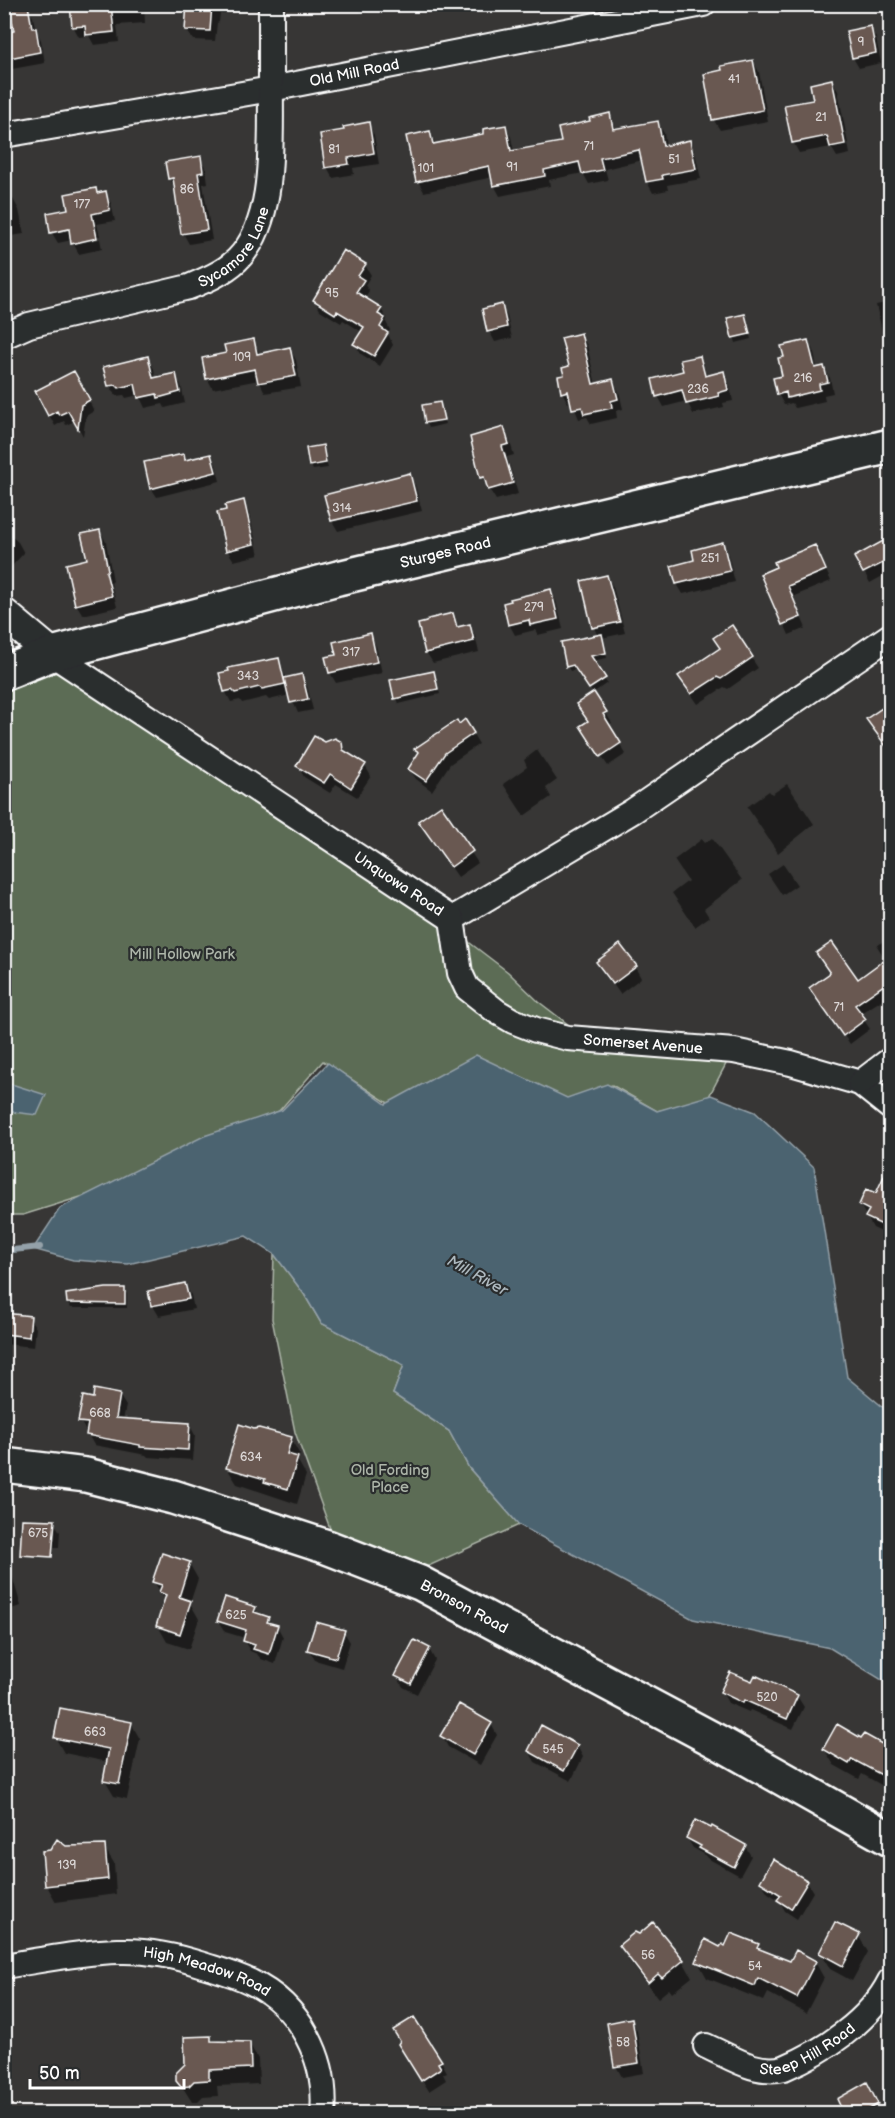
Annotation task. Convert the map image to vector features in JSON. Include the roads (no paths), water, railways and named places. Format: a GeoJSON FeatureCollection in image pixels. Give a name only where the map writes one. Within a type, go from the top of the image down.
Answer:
{"type":"FeatureCollection","features":[{"type":"Feature","properties":{"kind":"main road","name":"Sturges Road"},"geometry":{"type":"LineString","coordinates":[[4,673],[52,654],[338,578],[891,446]]}},
{"type":"Feature","properties":{"kind":"main road","name":"Bronson Road"},"geometry":{"type":"LineString","coordinates":[[4,1465],[86,1475],[172,1497],[327,1547],[420,1583],[710,1738],[891,1839]]}},
{"type":"Feature","properties":{"kind":"street","name":"Sycamore Lane"},"geometry":{"type":"LineString","coordinates":[[4,336],[29,326],[189,287],[213,277],[237,260],[252,237],[263,212],[271,140],[272,4]]}},
{"type":"Feature","properties":{"kind":"street","name":"Old Mill Road"},"geometry":{"type":"LineString","coordinates":[[4,135],[271,88],[703,4]]}},
{"type":"Feature","properties":{"kind":"street","name":"Unquowa Road"},"geometry":{"type":"LineString","coordinates":[[4,614],[52,654],[452,919],[633,811],[891,636]]}},
{"type":"Feature","properties":{"kind":"street","name":"Somerset Avenue"},"geometry":{"type":"LineString","coordinates":[[452,919],[460,973],[467,988],[496,1011],[528,1027],[568,1038],[734,1051],[791,1063],[860,1083],[891,1107]]}},
{"type":"Feature","properties":{"kind":"street"},"geometry":{"type":"LineString","coordinates":[[860,1083],[891,1060]]}},
{"type":"Feature","properties":{"kind":"street","name":"High Meadow Road"},"geometry":{"type":"LineString","coordinates":[[4,1966],[87,1953],[139,1952],[184,1959],[253,1982],[273,1996],[289,2012],[312,2043],[323,2082],[323,2114]]}},
{"type":"Feature","properties":{"kind":"street","name":"Steep Hill Road"},"geometry":{"type":"LineString","coordinates":[[706,2046],[758,2069],[784,2068],[842,2036],[867,2016],[891,1982]]}},
{"type":"Feature","properties":{"kind":"water"},"geometry":{"type":"Polygon","coordinates":[[[476,1055],[567,1098],[607,1084],[657,1111],[711,1095],[755,1112],[814,1167],[847,1377],[890,1413],[890,1685],[830,1648],[693,1619],[519,1525],[469,1468],[449,1431],[393,1394],[404,1365],[321,1323],[304,1294],[274,1254],[246,1236],[128,1264],[73,1260],[33,1249],[60,1208],[204,1136],[282,1110],[328,1063],[386,1104],[476,1055]]]}},
{"type":"Feature","properties":{"kind":"water"},"geometry":{"type":"Polygon","coordinates":[[[5,1082],[46,1095],[37,1115],[5,1111],[5,1082]]]}},
{"type":"Feature","properties":{"kind":"waterway","name":"Mill River"},"geometry":{"type":"LineString","coordinates":[[4,1251],[40,1247]]}},
{"type":"Feature","properties":{"kind":"park label","name":"Mill Hollow Park"},"geometry":{"type":"Point","coordinates":[182,954]}},
{"type":"Feature","properties":{"kind":"park label","name":"Old Fording Place"},"geometry":{"type":"Point","coordinates":[390,1478]}}]}
